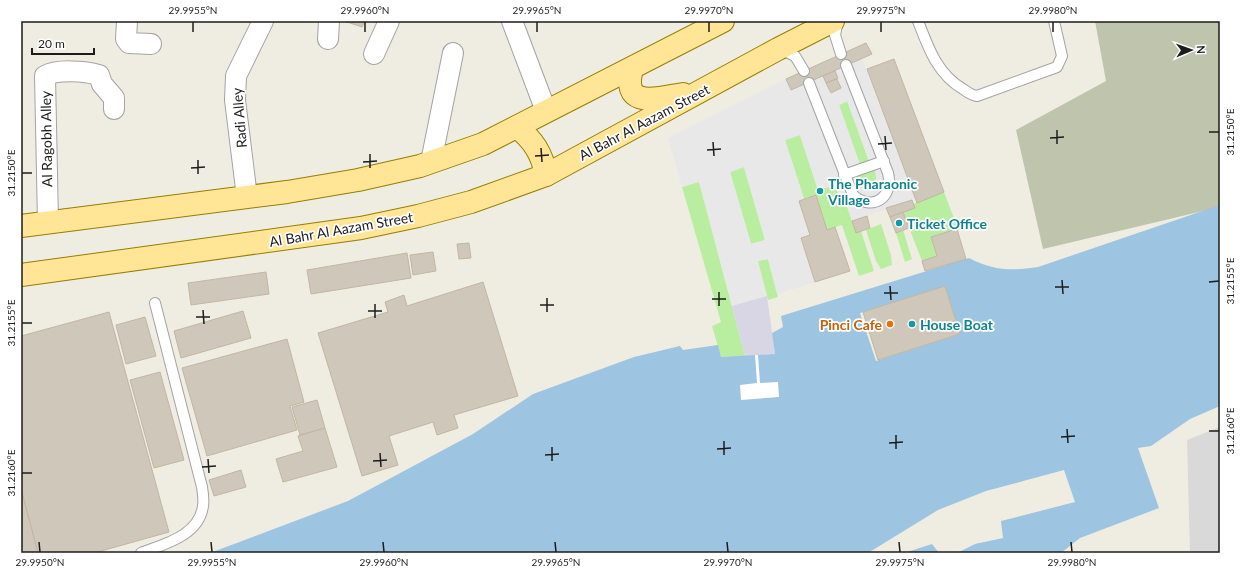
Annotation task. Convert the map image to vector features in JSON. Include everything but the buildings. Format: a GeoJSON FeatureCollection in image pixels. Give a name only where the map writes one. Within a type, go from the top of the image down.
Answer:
{"type":"FeatureCollection","features":[{"type":"Feature","properties":{"kind":"main road"},"geometry":{"type":"LineString","coordinates":[[21,226],[48,224],[247,197],[358,180],[431,162],[482,144],[632,69],[723,21]]}},
{"type":"Feature","properties":{"kind":"main road","name":"Al Bahr Al Aazam Street"},"geometry":{"type":"LineString","coordinates":[[21,275],[361,228],[418,216],[471,202],[546,175],[778,49],[833,21]]}},
{"type":"Feature","properties":{"kind":"main road"},"geometry":{"type":"LineString","coordinates":[[632,69],[628,81],[633,94],[644,100],[702,91]]}},
{"type":"Feature","properties":{"kind":"main road"},"geometry":{"type":"LineString","coordinates":[[517,127],[528,136],[538,149],[546,175]]}},
{"type":"Feature","properties":{"kind":"street"},"geometry":{"type":"LineString","coordinates":[[127,21],[126,39],[129,43],[151,44]]}},
{"type":"Feature","properties":{"kind":"street","name":"Radi Alley"},"geometry":{"type":"LineString","coordinates":[[247,197],[235,100],[236,76],[263,21]]}},
{"type":"Feature","properties":{"kind":"street"},"geometry":{"type":"LineString","coordinates":[[374,54],[389,21]]}},
{"type":"Feature","properties":{"kind":"street"},"geometry":{"type":"LineString","coordinates":[[512,21],[546,111]]}},
{"type":"Feature","properties":{"kind":"street"},"geometry":{"type":"LineString","coordinates":[[431,162],[453,53]]}},
{"type":"Feature","properties":{"kind":"street","name":"Al Ragobh Alley"},"geometry":{"type":"LineString","coordinates":[[48,224],[45,76],[51,73],[80,72],[99,75],[102,84],[114,98],[114,109]]}},
{"type":"Feature","properties":{"kind":"lane"},"geometry":{"type":"LineString","coordinates":[[838,21],[835,35],[841,54]]}},
{"type":"Feature","properties":{"kind":"lane"},"geometry":{"type":"LineString","coordinates":[[918,21],[933,58],[940,69],[959,87],[976,96],[1057,67],[1062,56],[1054,21]]}},
{"type":"Feature","properties":{"kind":"lane"},"geometry":{"type":"LineString","coordinates":[[778,49],[791,52],[804,71]]}},
{"type":"Feature","properties":{"kind":"lane"},"geometry":{"type":"LineString","coordinates":[[808,83],[853,195],[864,202],[875,202],[883,198],[890,187],[890,180],[846,65]]}},
{"type":"Feature","properties":{"kind":"lane"},"geometry":{"type":"LineString","coordinates":[[844,175],[884,161]]}},
{"type":"Feature","properties":{"kind":"lane"},"geometry":{"type":"LineString","coordinates":[[141,553],[187,534],[198,522],[203,507],[202,487],[155,303]]}},
{"type":"Feature","properties":{"kind":"shaded area"},"geometry":{"type":"Polygon","coordinates":[[[1095,21],[1220,21],[1220,207],[1043,249],[1016,130],[1106,81],[1095,21]]]}},
{"type":"Feature","properties":{"kind":"shaded area"},"geometry":{"type":"Polygon","coordinates":[[[862,58],[915,199],[852,221],[847,204],[842,205],[835,185],[818,190],[800,135],[785,140],[804,199],[799,201],[810,235],[801,238],[815,282],[777,294],[768,259],[758,261],[767,296],[732,306],[699,182],[682,187],[668,138],[786,79],[791,90],[823,76],[831,93],[841,88],[835,71],[862,58]],[[847,101],[839,105],[860,165],[869,161],[847,101]],[[744,167],[730,172],[751,244],[765,240],[744,167]],[[875,167],[854,175],[866,190],[877,185],[875,167]]]}},
{"type":"Feature","properties":{"kind":"shaded area"},"geometry":{"type":"Polygon","coordinates":[[[767,296],[775,354],[745,356],[732,306],[767,296]]]}},
{"type":"Feature","properties":{"kind":"shaded area"},"geometry":{"type":"Polygon","coordinates":[[[1220,427],[1220,553],[1190,553],[1187,440],[1220,427]]]}},
{"type":"Feature","properties":{"kind":"green space"},"geometry":{"type":"Polygon","coordinates":[[[848,101],[869,162],[860,165],[839,105],[848,101]]]}},
{"type":"Feature","properties":{"kind":"green space"},"geometry":{"type":"Polygon","coordinates":[[[800,135],[818,190],[835,185],[842,205],[846,204],[856,232],[861,231],[874,271],[859,276],[842,225],[827,230],[816,195],[804,199],[785,140],[800,135]]]}},
{"type":"Feature","properties":{"kind":"green space"},"geometry":{"type":"Polygon","coordinates":[[[744,167],[765,240],[751,244],[730,172],[744,167]]]}},
{"type":"Feature","properties":{"kind":"green space"},"geometry":{"type":"Polygon","coordinates":[[[875,167],[877,186],[866,190],[854,175],[875,167]]]}},
{"type":"Feature","properties":{"kind":"green space"},"geometry":{"type":"Polygon","coordinates":[[[699,181],[745,356],[721,357],[712,326],[721,322],[682,187],[699,181]]]}},
{"type":"Feature","properties":{"kind":"green space"},"geometry":{"type":"Polygon","coordinates":[[[944,192],[958,229],[931,237],[937,256],[922,261],[903,212],[915,208],[913,204],[944,192]]]}},
{"type":"Feature","properties":{"kind":"green space"},"geometry":{"type":"Polygon","coordinates":[[[881,224],[891,255],[892,265],[881,269],[876,261],[866,230],[881,224]]]}},
{"type":"Feature","properties":{"kind":"green space"},"geometry":{"type":"Polygon","coordinates":[[[903,230],[912,259],[905,262],[896,233],[903,230]]]}},
{"type":"Feature","properties":{"kind":"green space"},"geometry":{"type":"Polygon","coordinates":[[[768,259],[778,297],[768,300],[757,261],[768,259]]]}},
{"type":"Feature","properties":{"kind":"water"},"geometry":{"type":"Polygon","coordinates":[[[1220,205],[1220,406],[1190,419],[1151,446],[1138,448],[1159,508],[1080,538],[1061,553],[957,553],[975,544],[1003,538],[1001,521],[1075,502],[1064,470],[986,491],[938,510],[868,553],[210,553],[348,501],[473,434],[533,394],[634,357],[680,346],[683,350],[718,345],[721,357],[775,354],[772,333],[783,327],[781,316],[969,258],[995,268],[1020,269],[1038,267],[1220,205]],[[945,286],[860,313],[876,361],[960,334],[945,286]]]}},
{"type":"Feature","properties":{"kind":"water"},"geometry":{"type":"Polygon","coordinates":[[[932,544],[939,553],[904,553],[932,544]]]}},
{"type":"Feature","properties":{"kind":"pier"},"geometry":{"type":"Polygon","coordinates":[[[755,355],[758,355],[760,383],[778,382],[779,397],[741,400],[740,385],[757,383],[755,355]]]}},
{"type":"Feature","properties":{"kind":"place","name":"The Pharaonic Village"},"geometry":{"type":"Point","coordinates":[820,191]}},
{"type":"Feature","properties":{"kind":"place","name":"Ticket Office"},"geometry":{"type":"Point","coordinates":[899,223]}},
{"type":"Feature","properties":{"kind":"place","name":"Pinci Cafe"},"geometry":{"type":"Point","coordinates":[890,324]}},
{"type":"Feature","properties":{"kind":"place","name":"House Boat"},"geometry":{"type":"Point","coordinates":[912,324]}}]}
